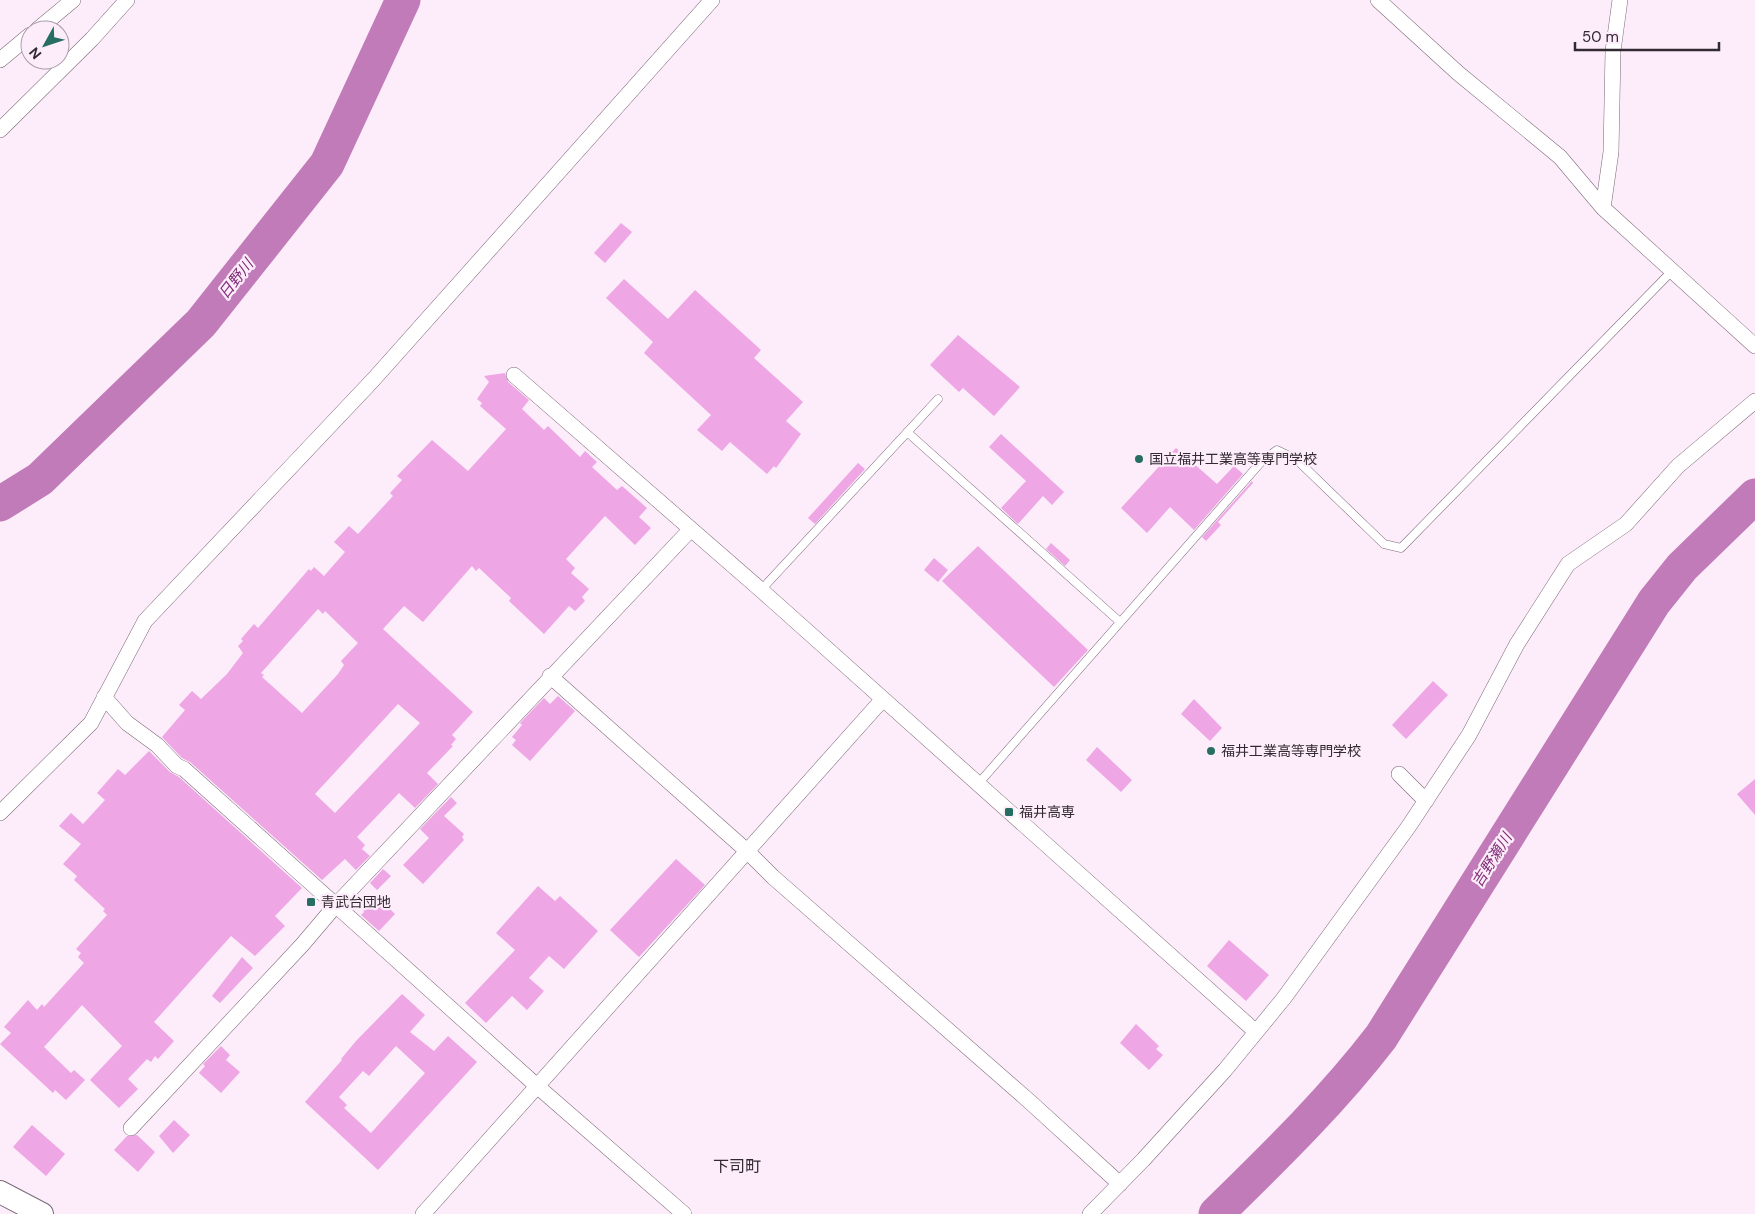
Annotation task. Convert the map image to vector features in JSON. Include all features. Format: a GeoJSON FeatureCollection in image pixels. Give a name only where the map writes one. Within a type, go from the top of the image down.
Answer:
{"type":"FeatureCollection","features":[{"type":"Feature","properties":{"kind":"main road"},"geometry":{"type":"LineString","coordinates":[[0,1192],[42,1214]]}},
{"type":"Feature","properties":{"kind":"street"},"geometry":{"type":"LineString","coordinates":[[48,20],[73,0]]}},
{"type":"Feature","properties":{"kind":"street"},"geometry":{"type":"LineString","coordinates":[[0,130],[92,39],[127,0]]}},
{"type":"Feature","properties":{"kind":"street"},"geometry":{"type":"LineString","coordinates":[[0,813],[91,723],[145,621],[373,380],[712,0]]}},
{"type":"Feature","properties":{"kind":"street"},"geometry":{"type":"LineString","coordinates":[[1378,0],[1458,73],[1560,157],[1603,208],[1755,346]]}},
{"type":"Feature","properties":{"kind":"street"},"geometry":{"type":"LineString","coordinates":[[1603,208],[1611,152],[1614,51],[1620,0]]}},
{"type":"Feature","properties":{"kind":"street"},"geometry":{"type":"LineString","coordinates":[[0,60],[20,43]]}},
{"type":"Feature","properties":{"kind":"street"},"geometry":{"type":"LineString","coordinates":[[514,375],[760,590],[1255,1031]]}},
{"type":"Feature","properties":{"kind":"street"},"geometry":{"type":"LineString","coordinates":[[1090,1214],[1225,1070],[1255,1031],[1284,998],[1426,801],[1468,735],[1517,644],[1568,564],[1626,524],[1678,466],[1755,401]]}},
{"type":"Feature","properties":{"kind":"street"},"geometry":{"type":"LineString","coordinates":[[131,1128],[302,945],[336,904],[431,806],[550,676],[691,529]]}},
{"type":"Feature","properties":{"kind":"street"},"geometry":{"type":"LineString","coordinates":[[550,676],[747,851],[773,877],[1029,1101],[1120,1184]]}},
{"type":"Feature","properties":{"kind":"street"},"geometry":{"type":"LineString","coordinates":[[104,697],[127,723],[157,745],[177,766],[184,769],[537,1086],[684,1214]]}},
{"type":"Feature","properties":{"kind":"street"},"geometry":{"type":"LineString","coordinates":[[423,1214],[883,699]]}},
{"type":"Feature","properties":{"kind":"street"},"geometry":{"type":"LineString","coordinates":[[1398,774],[1426,801]]}},
{"type":"Feature","properties":{"kind":"lane"},"geometry":{"type":"LineString","coordinates":[[978,784],[1262,461],[1277,450],[1296,459],[1384,544],[1401,548],[1672,271]]}},
{"type":"Feature","properties":{"kind":"lane"},"geometry":{"type":"LineString","coordinates":[[760,590],[938,399]]}},
{"type":"Feature","properties":{"kind":"lane"},"geometry":{"type":"LineString","coordinates":[[907,432],[1120,622]]}},
{"type":"Feature","properties":{"kind":"building"},"geometry":{"type":"Polygon","coordinates":[[[621,223],[632,232],[605,263],[594,253],[621,223]]]}},
{"type":"Feature","properties":{"kind":"building"},"geometry":{"type":"Polygon","coordinates":[[[624,279],[668,319],[695,290],[761,350],[754,358],[803,402],[786,421],[801,434],[776,468],[774,466],[767,474],[730,442],[722,451],[697,430],[711,415],[644,353],[653,342],[606,298],[624,279]]]}},
{"type":"Feature","properties":{"kind":"building"},"geometry":{"type":"Polygon","coordinates":[[[958,335],[1020,387],[994,416],[963,388],[959,392],[930,365],[958,335]]]}},
{"type":"Feature","properties":{"kind":"building"},"geometry":{"type":"Polygon","coordinates":[[[505,373],[508,382],[529,400],[522,409],[544,430],[548,426],[580,457],[585,451],[597,462],[592,467],[617,490],[622,486],[647,508],[639,517],[651,528],[635,545],[605,516],[566,559],[575,568],[571,573],[589,589],[582,597],[585,601],[575,611],[569,606],[544,634],[509,601],[511,598],[479,568],[476,571],[472,566],[423,622],[404,606],[383,629],[473,712],[452,735],[456,739],[451,745],[453,746],[427,773],[438,784],[415,808],[399,793],[357,837],[365,845],[362,849],[370,856],[356,870],[345,859],[322,880],[190,762],[182,758],[162,737],[185,710],[179,705],[192,691],[201,699],[227,674],[243,653],[238,646],[243,641],[241,639],[254,624],[258,628],[309,569],[311,571],[314,567],[324,576],[345,552],[334,542],[349,526],[358,534],[393,496],[390,493],[402,480],[397,476],[432,440],[468,471],[506,429],[480,406],[482,403],[477,399],[489,382],[484,376],[505,373]],[[318,609],[261,673],[264,675],[262,677],[302,713],[338,674],[344,665],[341,661],[358,643],[325,611],[323,614],[318,609]],[[398,704],[315,794],[335,813],[420,723],[398,704]]]}},
{"type":"Feature","properties":{"kind":"building"},"geometry":{"type":"Polygon","coordinates":[[[1001,434],[1064,492],[1052,505],[1043,496],[1018,524],[1001,508],[1026,481],[989,447],[1001,434]]]}},
{"type":"Feature","properties":{"kind":"building"},"geometry":{"type":"Polygon","coordinates":[[[1176,448],[1217,484],[1234,466],[1243,474],[1194,530],[1170,507],[1147,533],[1121,508],[1176,448]]]}},
{"type":"Feature","properties":{"kind":"building"},"geometry":{"type":"Polygon","coordinates":[[[858,463],[865,469],[815,524],[808,518],[858,463]]]}},
{"type":"Feature","properties":{"kind":"building"},"geometry":{"type":"Polygon","coordinates":[[[1252,481],[1253,483],[1218,522],[1221,525],[1206,541],[1202,537],[1252,481]]]}},
{"type":"Feature","properties":{"kind":"building"},"geometry":{"type":"Polygon","coordinates":[[[1051,543],[1070,560],[1065,566],[1046,549],[1051,543]]]}},
{"type":"Feature","properties":{"kind":"building"},"geometry":{"type":"Polygon","coordinates":[[[978,546],[1088,650],[1054,687],[942,581],[978,546]]]}},
{"type":"Feature","properties":{"kind":"building"},"geometry":{"type":"Polygon","coordinates":[[[934,558],[948,570],[938,582],[924,570],[934,558]]]}},
{"type":"Feature","properties":{"kind":"building"},"geometry":{"type":"Polygon","coordinates":[[[1433,681],[1448,695],[1406,739],[1392,725],[1433,681]]]}},
{"type":"Feature","properties":{"kind":"building"},"geometry":{"type":"Polygon","coordinates":[[[558,696],[575,711],[530,761],[512,745],[516,740],[512,737],[522,725],[520,723],[544,698],[550,704],[558,696]]]}},
{"type":"Feature","properties":{"kind":"building"},"geometry":{"type":"Polygon","coordinates":[[[1194,699],[1222,728],[1210,741],[1181,714],[1194,699]]]}},
{"type":"Feature","properties":{"kind":"building"},"geometry":{"type":"Polygon","coordinates":[[[1097,747],[1132,780],[1121,792],[1086,760],[1097,747]]]}},
{"type":"Feature","properties":{"kind":"building"},"geometry":{"type":"Polygon","coordinates":[[[149,751],[170,772],[179,777],[302,888],[275,916],[285,926],[255,956],[231,936],[154,1022],[174,1041],[158,1059],[155,1056],[151,1062],[147,1059],[128,1079],[138,1089],[119,1108],[90,1080],[122,1046],[82,1005],[44,1047],[71,1073],[74,1070],[85,1080],[66,1100],[55,1090],[53,1093],[0,1044],[11,1033],[4,1027],[28,1000],[37,1010],[42,1004],[44,1007],[84,963],[78,957],[81,953],[76,949],[107,915],[103,911],[105,909],[74,880],[77,876],[63,864],[81,844],[59,826],[71,813],[83,824],[105,800],[97,793],[118,769],[125,775],[149,751]]]}},
{"type":"Feature","properties":{"kind":"building"},"geometry":{"type":"Polygon","coordinates":[[[1755,779],[1755,815],[1737,794],[1755,779]]]}},
{"type":"Feature","properties":{"kind":"building"},"geometry":{"type":"Polygon","coordinates":[[[451,797],[457,803],[444,816],[464,834],[462,837],[464,840],[423,884],[403,865],[429,838],[420,829],[451,797]]]}},
{"type":"Feature","properties":{"kind":"building"},"geometry":{"type":"Polygon","coordinates":[[[676,859],[705,885],[639,957],[610,930],[676,859]]]}},
{"type":"Feature","properties":{"kind":"building"},"geometry":{"type":"Polygon","coordinates":[[[383,869],[391,876],[377,890],[370,883],[383,869]]]}},
{"type":"Feature","properties":{"kind":"building"},"geometry":{"type":"Polygon","coordinates":[[[538,886],[555,901],[560,896],[598,931],[564,969],[549,956],[529,978],[544,991],[527,1010],[512,996],[486,1023],[465,1003],[515,950],[496,933],[538,886]]]}},
{"type":"Feature","properties":{"kind":"building"},"geometry":{"type":"Polygon","coordinates":[[[376,895],[395,914],[379,931],[361,915],[364,912],[363,909],[376,895]]]}},
{"type":"Feature","properties":{"kind":"building"},"geometry":{"type":"Polygon","coordinates":[[[1229,940],[1269,975],[1246,1001],[1207,966],[1229,940]]]}},
{"type":"Feature","properties":{"kind":"building"},"geometry":{"type":"Polygon","coordinates":[[[242,957],[253,968],[220,1003],[212,996],[242,957]]]}},
{"type":"Feature","properties":{"kind":"building"},"geometry":{"type":"Polygon","coordinates":[[[402,994],[425,1015],[410,1032],[434,1051],[448,1036],[477,1062],[378,1170],[305,1102],[356,1041],[402,994]],[[396,1046],[369,1076],[363,1071],[339,1097],[347,1105],[344,1108],[371,1133],[425,1073],[396,1046]]]}},
{"type":"Feature","properties":{"kind":"building"},"geometry":{"type":"Polygon","coordinates":[[[1136,1024],[1159,1046],[1156,1049],[1163,1055],[1149,1070],[1120,1043],[1136,1024]]]}},
{"type":"Feature","properties":{"kind":"building"},"geometry":{"type":"Polygon","coordinates":[[[221,1046],[230,1055],[226,1060],[240,1072],[221,1093],[199,1073],[205,1066],[203,1064],[221,1046]]]}},
{"type":"Feature","properties":{"kind":"building"},"geometry":{"type":"Polygon","coordinates":[[[174,1120],[190,1135],[173,1153],[159,1136],[174,1120]]]}},
{"type":"Feature","properties":{"kind":"building"},"geometry":{"type":"Polygon","coordinates":[[[32,1125],[65,1154],[46,1176],[13,1147],[32,1125]]]}},
{"type":"Feature","properties":{"kind":"building"},"geometry":{"type":"Polygon","coordinates":[[[137,1135],[155,1152],[138,1172],[114,1150],[127,1136],[137,1135]]]}},
{"type":"Feature","properties":{"kind":"waterway","name":"日野川"},"geometry":{"type":"LineString","coordinates":[[0,504],[40,479],[201,323],[327,164],[403,0]]}},
{"type":"Feature","properties":{"kind":"waterway","name":"吉野瀬川"},"geometry":{"type":"LineString","coordinates":[[1216,1214],[1322,1107],[1381,1037],[1654,602],[1682,567],[1755,496]]}},
{"type":"Feature","properties":{"kind":"place","name":"国立福井工業高等専門学校"},"geometry":{"type":"Point","coordinates":[1139,459]}},
{"type":"Feature","properties":{"kind":"place","name":"福井工業高等専門学校"},"geometry":{"type":"Point","coordinates":[1211,751]}},
{"type":"Feature","properties":{"kind":"place","name":"福井高専"},"geometry":{"type":"Point","coordinates":[1009,812]}},
{"type":"Feature","properties":{"kind":"place","name":"青武台団地"},"geometry":{"type":"Point","coordinates":[311,902]}},
{"type":"Feature","properties":{"kind":"district","name":"下司町"},"geometry":{"type":"Point","coordinates":[737,1166]}}]}
